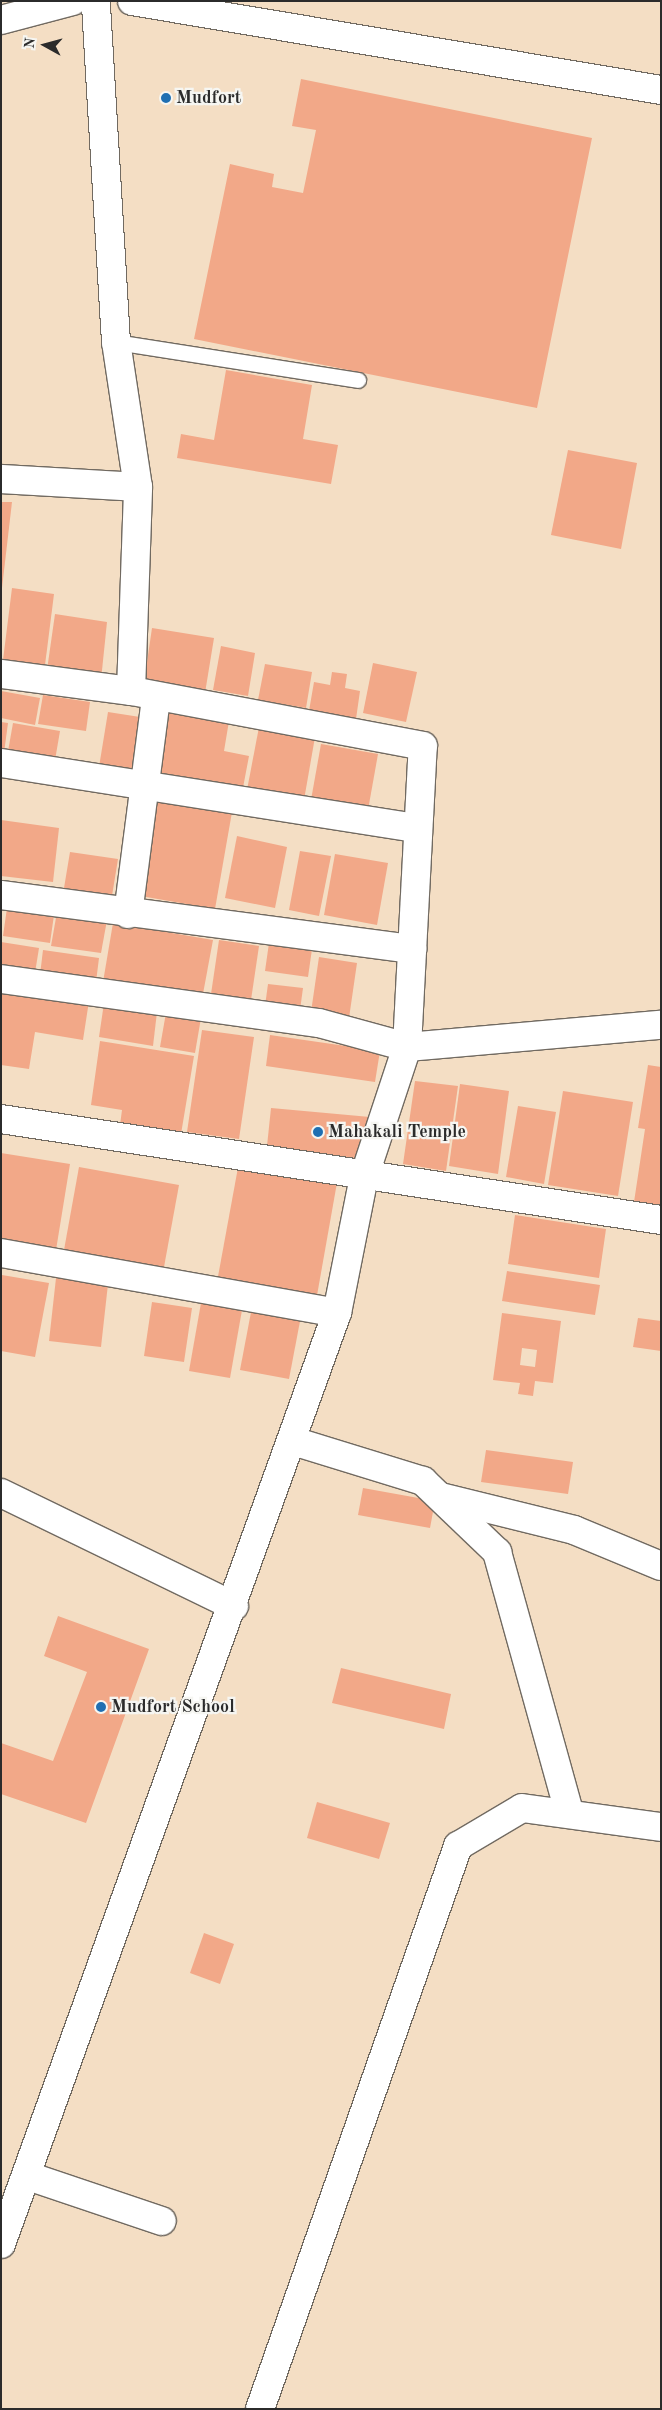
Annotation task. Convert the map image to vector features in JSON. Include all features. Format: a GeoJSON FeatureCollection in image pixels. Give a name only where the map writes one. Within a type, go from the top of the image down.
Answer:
{"type":"FeatureCollection","features":[{"type":"Feature","properties":{"kind":"street"},"geometry":{"type":"LineString","coordinates":[[1,20],[73,1]]}},
{"type":"Feature","properties":{"kind":"street"},"geometry":{"type":"LineString","coordinates":[[96,1],[116,342],[138,487],[144,694],[142,785],[128,914]]}},
{"type":"Feature","properties":{"kind":"street"},"geometry":{"type":"LineString","coordinates":[[132,1],[661,90]]}},
{"type":"Feature","properties":{"kind":"street"},"geometry":{"type":"LineString","coordinates":[[1,479],[138,487]]}},
{"type":"Feature","properties":{"kind":"street"},"geometry":{"type":"LineString","coordinates":[[1,674],[144,694],[423,746],[417,828],[407,1047],[364,1177],[338,1313],[28,2176],[1,2244]]}},
{"type":"Feature","properties":{"kind":"street"},"geometry":{"type":"LineString","coordinates":[[1,763],[417,828]]}},
{"type":"Feature","properties":{"kind":"street"},"geometry":{"type":"LineString","coordinates":[[1,896],[128,914],[412,949]]}},
{"type":"Feature","properties":{"kind":"street"},"geometry":{"type":"LineString","coordinates":[[1,979],[319,1023],[407,1047],[661,1025]]}},
{"type":"Feature","properties":{"kind":"street"},"geometry":{"type":"LineString","coordinates":[[1,1119],[364,1177],[661,1220]]}},
{"type":"Feature","properties":{"kind":"street"},"geometry":{"type":"LineString","coordinates":[[1,1254],[338,1313]]}},
{"type":"Feature","properties":{"kind":"street"},"geometry":{"type":"LineString","coordinates":[[293,1441],[423,1481],[497,1552],[569,1812]]}},
{"type":"Feature","properties":{"kind":"street"},"geometry":{"type":"LineString","coordinates":[[1,1493],[234,1606]]}},
{"type":"Feature","properties":{"kind":"street"},"geometry":{"type":"LineString","coordinates":[[441,1497],[574,1530],[661,1566]]}},
{"type":"Feature","properties":{"kind":"street"},"geometry":{"type":"LineString","coordinates":[[260,2409],[458,1846],[522,1808],[569,1812],[661,1827]]}},
{"type":"Feature","properties":{"kind":"street"},"geometry":{"type":"LineString","coordinates":[[28,2176],[162,2221]]}},
{"type":"Feature","properties":{"kind":"lane"},"geometry":{"type":"LineString","coordinates":[[116,342],[358,380]]}},
{"type":"Feature","properties":{"kind":"building"},"geometry":{"type":"Polygon","coordinates":[[[301,79],[592,138],[537,408],[194,339],[230,164],[274,174],[272,187],[303,193],[316,130],[292,126],[301,79]]]}},
{"type":"Feature","properties":{"kind":"building"},"geometry":{"type":"Polygon","coordinates":[[[226,370],[312,385],[303,439],[338,445],[331,484],[177,458],[181,434],[214,440],[226,370]]]}},
{"type":"Feature","properties":{"kind":"building"},"geometry":{"type":"Polygon","coordinates":[[[568,450],[637,463],[621,549],[551,535],[568,450]]]}},
{"type":"Feature","properties":{"kind":"building"},"geometry":{"type":"Polygon","coordinates":[[[1,502],[12,502],[2,588],[1,588],[1,502]]]}},
{"type":"Feature","properties":{"kind":"building"},"geometry":{"type":"Polygon","coordinates":[[[12,588],[54,594],[44,673],[2,668],[12,588]]]}},
{"type":"Feature","properties":{"kind":"building"},"geometry":{"type":"Polygon","coordinates":[[[55,614],[107,622],[101,680],[47,670],[55,614]]]}},
{"type":"Feature","properties":{"kind":"building"},"geometry":{"type":"Polygon","coordinates":[[[152,628],[214,638],[205,693],[144,683],[152,628]]]}},
{"type":"Feature","properties":{"kind":"building"},"geometry":{"type":"Polygon","coordinates":[[[221,646],[255,653],[248,696],[213,690],[221,646]]]}},
{"type":"Feature","properties":{"kind":"building"},"geometry":{"type":"Polygon","coordinates":[[[373,663],[417,672],[406,722],[363,713],[373,663]]]}},
{"type":"Feature","properties":{"kind":"building"},"geometry":{"type":"Polygon","coordinates":[[[265,664],[312,672],[306,708],[258,700],[265,664]]]}},
{"type":"Feature","properties":{"kind":"building"},"geometry":{"type":"Polygon","coordinates":[[[332,672],[347,674],[345,688],[360,691],[356,719],[309,711],[314,682],[330,685],[332,672]]]}},
{"type":"Feature","properties":{"kind":"building"},"geometry":{"type":"Polygon","coordinates":[[[1,691],[40,698],[35,725],[1,718],[1,691]]]}},
{"type":"Feature","properties":{"kind":"building"},"geometry":{"type":"Polygon","coordinates":[[[43,695],[90,702],[86,731],[38,724],[43,695]]]}},
{"type":"Feature","properties":{"kind":"building"},"geometry":{"type":"Polygon","coordinates":[[[165,710],[229,721],[224,751],[249,756],[242,793],[153,777],[165,710]]]}},
{"type":"Feature","properties":{"kind":"building"},"geometry":{"type":"Polygon","coordinates":[[[108,712],[140,717],[131,772],[99,767],[108,712]]]}},
{"type":"Feature","properties":{"kind":"building"},"geometry":{"type":"Polygon","coordinates":[[[1,722],[8,723],[4,753],[1,753],[1,722]]]}},
{"type":"Feature","properties":{"kind":"building"},"geometry":{"type":"Polygon","coordinates":[[[13,723],[60,731],[54,766],[7,757],[13,723]]]}},
{"type":"Feature","properties":{"kind":"building"},"geometry":{"type":"Polygon","coordinates":[[[259,727],[315,737],[304,800],[247,790],[259,727]]]}},
{"type":"Feature","properties":{"kind":"building"},"geometry":{"type":"Polygon","coordinates":[[[321,744],[378,754],[368,810],[311,800],[321,744]]]}},
{"type":"Feature","properties":{"kind":"building"},"geometry":{"type":"Polygon","coordinates":[[[153,798],[232,812],[215,909],[135,895],[153,798]]]}},
{"type":"Feature","properties":{"kind":"building"},"geometry":{"type":"Polygon","coordinates":[[[1,820],[59,828],[53,882],[1,876],[1,820]]]}},
{"type":"Feature","properties":{"kind":"building"},"geometry":{"type":"Polygon","coordinates":[[[237,836],[287,847],[275,908],[225,898],[237,836]]]}},
{"type":"Feature","properties":{"kind":"building"},"geometry":{"type":"Polygon","coordinates":[[[300,851],[331,856],[319,916],[289,910],[300,851]]]}},
{"type":"Feature","properties":{"kind":"building"},"geometry":{"type":"Polygon","coordinates":[[[70,852],[118,859],[111,902],[63,894],[70,852]]]}},
{"type":"Feature","properties":{"kind":"building"},"geometry":{"type":"Polygon","coordinates":[[[335,854],[388,863],[377,925],[324,915],[335,854]]]}},
{"type":"Feature","properties":{"kind":"building"},"geometry":{"type":"Polygon","coordinates":[[[7,908],[54,915],[50,943],[3,936],[7,908]]]}},
{"type":"Feature","properties":{"kind":"building"},"geometry":{"type":"Polygon","coordinates":[[[57,912],[107,920],[101,953],[51,946],[57,912]]]}},
{"type":"Feature","properties":{"kind":"building"},"geometry":{"type":"Polygon","coordinates":[[[113,923],[213,940],[202,999],[103,982],[113,923]]]}},
{"type":"Feature","properties":{"kind":"building"},"geometry":{"type":"Polygon","coordinates":[[[219,940],[259,946],[251,1000],[211,994],[219,940]]]}},
{"type":"Feature","properties":{"kind":"building"},"geometry":{"type":"Polygon","coordinates":[[[1,942],[39,948],[34,979],[1,973],[1,942]]]}},
{"type":"Feature","properties":{"kind":"building"},"geometry":{"type":"Polygon","coordinates":[[[269,943],[312,949],[308,977],[265,971],[269,943]]]}},
{"type":"Feature","properties":{"kind":"building"},"geometry":{"type":"Polygon","coordinates":[[[43,950],[99,958],[95,990],[39,983],[43,950]]]}},
{"type":"Feature","properties":{"kind":"building"},"geometry":{"type":"Polygon","coordinates":[[[319,957],[357,963],[349,1018],[311,1012],[319,957]]]}},
{"type":"Feature","properties":{"kind":"building"},"geometry":{"type":"Polygon","coordinates":[[[268,984],[303,988],[300,1010],[265,1006],[268,984]]]}},
{"type":"Feature","properties":{"kind":"building"},"geometry":{"type":"Polygon","coordinates":[[[1,988],[89,1001],[83,1040],[35,1032],[29,1069],[1,1065],[1,988]]]}},
{"type":"Feature","properties":{"kind":"building"},"geometry":{"type":"Polygon","coordinates":[[[104,1003],[157,1012],[153,1046],[99,1037],[104,1003]]]}},
{"type":"Feature","properties":{"kind":"building"},"geometry":{"type":"Polygon","coordinates":[[[167,1007],[202,1012],[195,1053],[160,1047],[167,1007]]]}},
{"type":"Feature","properties":{"kind":"building"},"geometry":{"type":"Polygon","coordinates":[[[202,1030],[254,1037],[239,1139],[187,1132],[202,1030]]]}},
{"type":"Feature","properties":{"kind":"building"},"geometry":{"type":"Polygon","coordinates":[[[270,1035],[380,1051],[375,1082],[266,1066],[270,1035]]]}},
{"type":"Feature","properties":{"kind":"building"},"geometry":{"type":"Polygon","coordinates":[[[100,1041],[194,1056],[181,1134],[120,1125],[122,1110],[91,1105],[100,1041]]]}},
{"type":"Feature","properties":{"kind":"building"},"geometry":{"type":"Polygon","coordinates":[[[648,1065],[661,1067],[661,1206],[634,1202],[645,1129],[638,1128],[648,1065]]]}},
{"type":"Feature","properties":{"kind":"building"},"geometry":{"type":"Polygon","coordinates":[[[415,1081],[458,1086],[446,1171],[403,1164],[415,1081]]]}},
{"type":"Feature","properties":{"kind":"building"},"geometry":{"type":"Polygon","coordinates":[[[460,1084],[509,1091],[498,1174],[449,1166],[460,1084]]]}},
{"type":"Feature","properties":{"kind":"building"},"geometry":{"type":"Polygon","coordinates":[[[563,1091],[633,1102],[618,1196],[548,1185],[563,1091]]]}},
{"type":"Feature","properties":{"kind":"building"},"geometry":{"type":"Polygon","coordinates":[[[518,1106],[556,1112],[544,1184],[506,1177],[518,1106]]]}},
{"type":"Feature","properties":{"kind":"building","name":"Mahakali Temple"},"geometry":{"type":"Polygon","coordinates":[[[271,1108],[370,1117],[362,1159],[267,1146],[271,1108]]]}},
{"type":"Feature","properties":{"kind":"building"},"geometry":{"type":"Polygon","coordinates":[[[1,1153],[70,1164],[56,1250],[1,1241],[1,1153]]]}},
{"type":"Feature","properties":{"kind":"building"},"geometry":{"type":"Polygon","coordinates":[[[239,1162],[338,1177],[316,1301],[217,1282],[239,1162]]]}},
{"type":"Feature","properties":{"kind":"building"},"geometry":{"type":"Polygon","coordinates":[[[79,1167],[179,1185],[164,1267],[64,1250],[79,1167]]]}},
{"type":"Feature","properties":{"kind":"building"},"geometry":{"type":"Polygon","coordinates":[[[515,1215],[606,1229],[599,1278],[508,1264],[515,1215]]]}},
{"type":"Feature","properties":{"kind":"building"},"geometry":{"type":"Polygon","coordinates":[[[507,1271],[600,1285],[595,1315],[502,1301],[507,1271]]]}},
{"type":"Feature","properties":{"kind":"building"},"geometry":{"type":"Polygon","coordinates":[[[2,1275],[49,1283],[35,1357],[1,1351],[2,1275]]]}},
{"type":"Feature","properties":{"kind":"building"},"geometry":{"type":"Polygon","coordinates":[[[56,1278],[108,1284],[101,1347],[49,1341],[56,1278]]]}},
{"type":"Feature","properties":{"kind":"building"},"geometry":{"type":"Polygon","coordinates":[[[152,1302],[192,1308],[184,1362],[144,1356],[152,1302]]]}},
{"type":"Feature","properties":{"kind":"building"},"geometry":{"type":"Polygon","coordinates":[[[201,1303],[242,1310],[230,1378],[189,1371],[201,1303]]]}},
{"type":"Feature","properties":{"kind":"building"},"geometry":{"type":"Polygon","coordinates":[[[252,1307],[301,1316],[289,1379],[240,1370],[252,1307]]]}},
{"type":"Feature","properties":{"kind":"building"},"geometry":{"type":"Polygon","coordinates":[[[502,1313],[561,1321],[553,1383],[535,1381],[533,1396],[518,1394],[520,1383],[493,1380],[502,1313]],[[522,1348],[520,1365],[535,1367],[537,1350],[522,1348]]]}},
{"type":"Feature","properties":{"kind":"building"},"geometry":{"type":"Polygon","coordinates":[[[638,1318],[661,1321],[661,1351],[633,1347],[638,1318]]]}},
{"type":"Feature","properties":{"kind":"building"},"geometry":{"type":"Polygon","coordinates":[[[486,1450],[573,1462],[568,1494],[481,1482],[486,1450]]]}},
{"type":"Feature","properties":{"kind":"building"},"geometry":{"type":"Polygon","coordinates":[[[363,1488],[435,1501],[430,1528],[358,1515],[363,1488]]]}},
{"type":"Feature","properties":{"kind":"building","name":"Mudfort School"},"geometry":{"type":"Polygon","coordinates":[[[58,1616],[149,1649],[86,1823],[1,1794],[1,1743],[53,1761],[87,1672],[44,1656],[58,1616]]]}},
{"type":"Feature","properties":{"kind":"building"},"geometry":{"type":"Polygon","coordinates":[[[341,1668],[451,1694],[444,1729],[332,1703],[341,1668]]]}},
{"type":"Feature","properties":{"kind":"building"},"geometry":{"type":"Polygon","coordinates":[[[317,1802],[390,1823],[379,1859],[307,1838],[317,1802]]]}},
{"type":"Feature","properties":{"kind":"building"},"geometry":{"type":"Polygon","coordinates":[[[204,1933],[234,1944],[220,1984],[190,1973],[204,1933]]]}},
{"type":"Feature","properties":{"kind":"place","name":"Mudfort"},"geometry":{"type":"Point","coordinates":[166,98]}},
{"type":"Feature","properties":{"kind":"place","name":"Mahakali Temple"},"geometry":{"type":"Point","coordinates":[318,1132]}},
{"type":"Feature","properties":{"kind":"place","name":"Mudfort School"},"geometry":{"type":"Point","coordinates":[101,1707]}}]}
